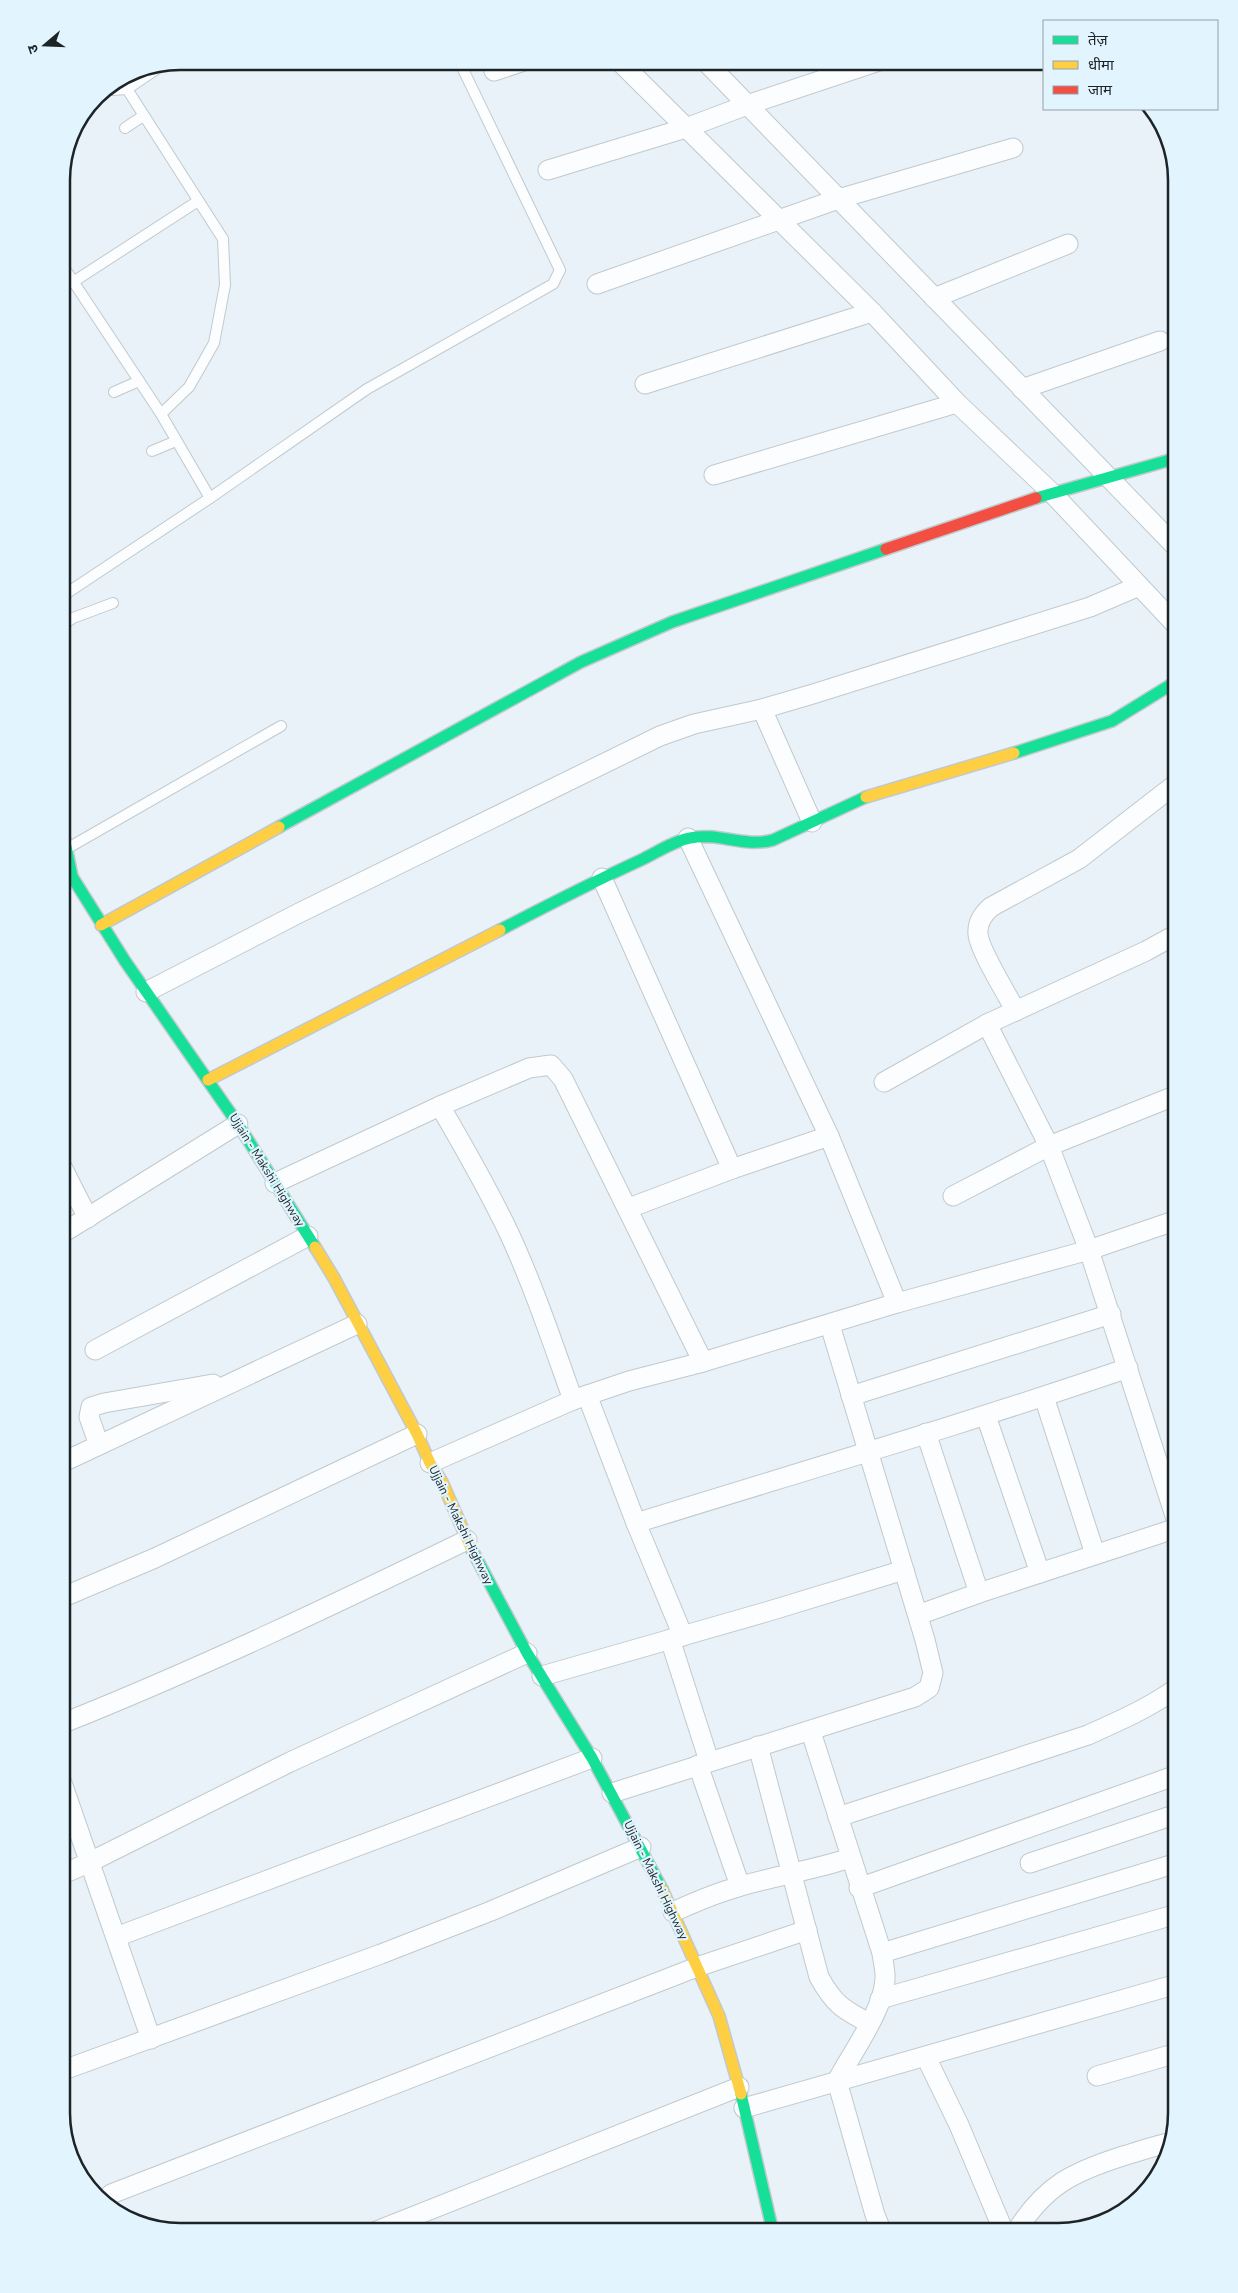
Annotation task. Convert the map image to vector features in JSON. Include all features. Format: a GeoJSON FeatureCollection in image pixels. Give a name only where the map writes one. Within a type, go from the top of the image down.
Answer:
{"type":"FeatureCollection","features":[{"type":"Feature","properties":{"kind":"street"},"geometry":{"type":"LineString","coordinates":[[628,70],[872,312],[957,403],[1052,492],[1168,617]]}},
{"type":"Feature","properties":{"kind":"street"},"geometry":{"type":"LineString","coordinates":[[714,70],[1168,539]]}},
{"type":"Feature","properties":{"kind":"street"},"geometry":{"type":"LineString","coordinates":[[548,170],[686,128],[747,105],[828,70]]}},
{"type":"Feature","properties":{"kind":"street"},"geometry":{"type":"LineString","coordinates":[[597,284],[838,199],[1013,148]]}},
{"type":"Feature","properties":{"kind":"street"},"geometry":{"type":"LineString","coordinates":[[934,298],[1068,244]]}},
{"type":"Feature","properties":{"kind":"street"},"geometry":{"type":"LineString","coordinates":[[645,384],[872,312]]}},
{"type":"Feature","properties":{"kind":"street"},"geometry":{"type":"LineString","coordinates":[[1022,389],[1160,341]]}},
{"type":"Feature","properties":{"kind":"street"},"geometry":{"type":"LineString","coordinates":[[714,475],[957,403]]}},
{"type":"Feature","properties":{"kind":"street"},"geometry":{"type":"LineString","coordinates":[[102,925],[590,658],[681,619],[1052,492],[1168,460]]}},
{"type":"Feature","properties":{"kind":"street"},"geometry":{"type":"LineString","coordinates":[[146,992],[299,913],[660,736],[694,724],[762,709],[1090,607],[1139,586]]}},
{"type":"Feature","properties":{"kind":"street"},"geometry":{"type":"LineString","coordinates":[[208,1080],[602,878],[688,838],[704,836],[746,843],[762,843],[868,796],[1018,752],[1112,720],[1168,687]]}},
{"type":"Feature","properties":{"kind":"street"},"geometry":{"type":"LineString","coordinates":[[762,709],[812,822]]}},
{"type":"Feature","properties":{"kind":"street"},"geometry":{"type":"LineString","coordinates":[[1016,1011],[982,946],[978,934],[983,914],[991,907],[1079,859],[1168,790]]}},
{"type":"Feature","properties":{"kind":"street"},"geometry":{"type":"LineString","coordinates":[[688,838],[829,1136],[897,1304]]}},
{"type":"Feature","properties":{"kind":"street"},"geometry":{"type":"LineString","coordinates":[[602,878],[732,1169]]}},
{"type":"Feature","properties":{"kind":"street"},"geometry":{"type":"LineString","coordinates":[[70,886],[91,906]]}},
{"type":"Feature","properties":{"kind":"street","name":"Ujjain - Makshi Highway"},"geometry":{"type":"LineString","coordinates":[[91,906],[146,992],[238,1124],[334,1278],[417,1434],[430,1463],[442,1482],[467,1540],[527,1653],[592,1758],[641,1847],[673,1912],[718,2016],[739,2087],[771,2223]]}},
{"type":"Feature","properties":{"kind":"street"},"geometry":{"type":"LineString","coordinates":[[884,1082],[987,1024],[1146,951],[1168,939]]}},
{"type":"Feature","properties":{"kind":"street"},"geometry":{"type":"LineString","coordinates":[[987,1024],[1050,1146],[1089,1250],[1128,1368],[1168,1470]]}},
{"type":"Feature","properties":{"kind":"street"},"geometry":{"type":"LineString","coordinates":[[275,1183],[440,1106],[530,1068],[551,1065],[563,1079],[703,1362]]}},
{"type":"Feature","properties":{"kind":"street"},"geometry":{"type":"LineString","coordinates":[[953,1196],[1050,1146],[1168,1099]]}},
{"type":"Feature","properties":{"kind":"street"},"geometry":{"type":"LineString","coordinates":[[440,1106],[482,1178],[509,1234],[636,1523],[677,1637],[704,1763],[740,1886]]}},
{"type":"Feature","properties":{"kind":"street"},"geometry":{"type":"LineString","coordinates":[[70,1229],[238,1124]]}},
{"type":"Feature","properties":{"kind":"street"},"geometry":{"type":"LineString","coordinates":[[628,1208],[732,1169],[829,1136]]}},
{"type":"Feature","properties":{"kind":"street"},"geometry":{"type":"LineString","coordinates":[[70,1183],[88,1218]]}},
{"type":"Feature","properties":{"kind":"street"},"geometry":{"type":"LineString","coordinates":[[430,1463],[580,1398],[629,1381],[703,1362],[897,1304],[1089,1250],[1168,1223]]}},
{"type":"Feature","properties":{"kind":"street"},"geometry":{"type":"LineString","coordinates":[[95,1350],[308,1236]]}},
{"type":"Feature","properties":{"kind":"street"},"geometry":{"type":"LineString","coordinates":[[851,1396],[1110,1314]]}},
{"type":"Feature","properties":{"kind":"street"},"geometry":{"type":"LineString","coordinates":[[70,1460],[236,1380],[325,1341],[357,1324]]}},
{"type":"Feature","properties":{"kind":"street"},"geometry":{"type":"LineString","coordinates":[[612,1793],[758,1746],[811,1732],[914,1697],[929,1688],[933,1673],[918,1615],[830,1325]]}},
{"type":"Feature","properties":{"kind":"street"},"geometry":{"type":"LineString","coordinates":[[636,1523],[986,1416],[1128,1368]]}},
{"type":"Feature","properties":{"kind":"street"},"geometry":{"type":"LineString","coordinates":[[100,1445],[89,1417],[91,1407],[104,1403],[236,1380]]}},
{"type":"Feature","properties":{"kind":"street"},"geometry":{"type":"LineString","coordinates":[[1044,1397],[1095,1554]]}},
{"type":"Feature","properties":{"kind":"street"},"geometry":{"type":"LineString","coordinates":[[986,1416],[1040,1573]]}},
{"type":"Feature","properties":{"kind":"street"},"geometry":{"type":"LineString","coordinates":[[926,1433],[979,1593]]}},
{"type":"Feature","properties":{"kind":"street"},"geometry":{"type":"LineString","coordinates":[[70,1594],[156,1558],[417,1434]]}},
{"type":"Feature","properties":{"kind":"street"},"geometry":{"type":"LineString","coordinates":[[918,1615],[1168,1531]]}},
{"type":"Feature","properties":{"kind":"street"},"geometry":{"type":"LineString","coordinates":[[70,1720],[150,1688],[235,1650],[467,1540]]}},
{"type":"Feature","properties":{"kind":"street"},"geometry":{"type":"LineString","coordinates":[[542,1676],[904,1570]]}},
{"type":"Feature","properties":{"kind":"street"},"geometry":{"type":"LineString","coordinates":[[70,1871],[290,1762],[527,1653]]}},
{"type":"Feature","properties":{"kind":"street"},"geometry":{"type":"LineString","coordinates":[[838,1818],[1088,1735],[1128,1717],[1168,1694]]}},
{"type":"Feature","properties":{"kind":"street"},"geometry":{"type":"LineString","coordinates":[[811,1732],[859,1888],[882,1953],[885,1977],[880,1999],[838,2081],[878,2223]]}},
{"type":"Feature","properties":{"kind":"street"},"geometry":{"type":"LineString","coordinates":[[758,1746],[819,1977],[830,1997],[844,2010],[869,2023]]}},
{"type":"Feature","properties":{"kind":"street"},"geometry":{"type":"LineString","coordinates":[[116,1937],[592,1758]]}},
{"type":"Feature","properties":{"kind":"street"},"geometry":{"type":"LineString","coordinates":[[859,1888],[1168,1778]]}},
{"type":"Feature","properties":{"kind":"street"},"geometry":{"type":"LineString","coordinates":[[70,1808],[151,2039]]}},
{"type":"Feature","properties":{"kind":"street"},"geometry":{"type":"LineString","coordinates":[[1030,1863],[1168,1817]]}},
{"type":"Feature","properties":{"kind":"street"},"geometry":{"type":"LineString","coordinates":[[70,2068],[399,1947],[641,1847]]}},
{"type":"Feature","properties":{"kind":"street"},"geometry":{"type":"LineString","coordinates":[[673,1912],[709,1896],[740,1886],[792,1875],[850,1858]]}},
{"type":"Feature","properties":{"kind":"street"},"geometry":{"type":"LineString","coordinates":[[882,1953],[1168,1866]]}},
{"type":"Feature","properties":{"kind":"street"},"geometry":{"type":"LineString","coordinates":[[880,1999],[1168,1917]]}},
{"type":"Feature","properties":{"kind":"street"},"geometry":{"type":"LineString","coordinates":[[111,2194],[697,1966],[807,1930]]}},
{"type":"Feature","properties":{"kind":"street"},"geometry":{"type":"LineString","coordinates":[[744,2108],[1168,1987]]}},
{"type":"Feature","properties":{"kind":"street"},"geometry":{"type":"LineString","coordinates":[[1097,2076],[1168,2056]]}},
{"type":"Feature","properties":{"kind":"street"},"geometry":{"type":"LineString","coordinates":[[926,2057],[959,2124],[1000,2223]]}},
{"type":"Feature","properties":{"kind":"street"},"geometry":{"type":"LineString","coordinates":[[397,2223],[739,2087]]}},
{"type":"Feature","properties":{"kind":"street"},"geometry":{"type":"LineString","coordinates":[[1021,2223],[1028,2212],[1050,2189],[1081,2170],[1163,2145]]}},
{"type":"Feature","properties":{"kind":"lane"},"geometry":{"type":"LineString","coordinates":[[70,591],[210,498],[367,389],[553,284],[560,270],[462,70]]}},
{"type":"Feature","properties":{"kind":"lane"},"geometry":{"type":"LineString","coordinates":[[118,90],[127,89],[147,75]]}},
{"type":"Feature","properties":{"kind":"lane"},"geometry":{"type":"LineString","coordinates":[[127,89],[223,239],[225,285],[214,343],[189,386],[160,414]]}},
{"type":"Feature","properties":{"kind":"lane"},"geometry":{"type":"LineString","coordinates":[[125,128],[144,116]]}},
{"type":"Feature","properties":{"kind":"lane"},"geometry":{"type":"LineString","coordinates":[[73,282],[198,201]]}},
{"type":"Feature","properties":{"kind":"lane"},"geometry":{"type":"LineString","coordinates":[[70,277],[160,414],[210,498]]}},
{"type":"Feature","properties":{"kind":"lane"},"geometry":{"type":"LineString","coordinates":[[114,392],[138,381]]}},
{"type":"Feature","properties":{"kind":"lane"},"geometry":{"type":"LineString","coordinates":[[152,451],[176,441]]}},
{"type":"Feature","properties":{"kind":"lane"},"geometry":{"type":"LineString","coordinates":[[70,620],[113,603]]}},
{"type":"Feature","properties":{"kind":"lane"},"geometry":{"type":"LineString","coordinates":[[70,850],[280,726]]}},
{"type":"Feature","properties":{"kind":"traffic: fast"},"geometry":{"type":"LineString","coordinates":[[1036,498],[1168,461]]}},
{"type":"Feature","properties":{"kind":"traffic: fast"},"geometry":{"type":"LineString","coordinates":[[279,827],[581,662],[672,622],[886,549]]}},
{"type":"Feature","properties":{"kind":"traffic: fast"},"geometry":{"type":"LineString","coordinates":[[1014,753],[1112,721],[1168,687]]}},
{"type":"Feature","properties":{"kind":"traffic: fast"},"geometry":{"type":"LineString","coordinates":[[500,930],[677,842],[700,837],[752,842],[773,840],[866,797]]}},
{"type":"Feature","properties":{"kind":"traffic: fast"},"geometry":{"type":"LineString","coordinates":[[70,866],[72,876]]}},
{"type":"Feature","properties":{"kind":"traffic: fast"},"geometry":{"type":"LineString","coordinates":[[70,873],[125,961],[238,1124],[315,1247]]}},
{"type":"Feature","properties":{"kind":"traffic: fast"},"geometry":{"type":"LineString","coordinates":[[471,1548],[527,1653],[592,1758],[662,1889]]}},
{"type":"Feature","properties":{"kind":"traffic: fast"},"geometry":{"type":"LineString","coordinates":[[741,2094],[771,2223]]}},
{"type":"Feature","properties":{"kind":"traffic: slow"},"geometry":{"type":"LineString","coordinates":[[866,797],[1014,753]]}},
{"type":"Feature","properties":{"kind":"traffic: slow"},"geometry":{"type":"LineString","coordinates":[[101,925],[279,827]]}},
{"type":"Feature","properties":{"kind":"traffic: slow"},"geometry":{"type":"LineString","coordinates":[[208,1080],[500,930]]}},
{"type":"Feature","properties":{"kind":"traffic: slow"},"geometry":{"type":"LineString","coordinates":[[315,1247],[334,1278],[417,1434],[430,1463],[442,1482],[471,1548]]}},
{"type":"Feature","properties":{"kind":"traffic: slow"},"geometry":{"type":"LineString","coordinates":[[662,1889],[719,2016],[741,2094]]}},
{"type":"Feature","properties":{"kind":"traffic: jam"},"geometry":{"type":"LineString","coordinates":[[886,549],[1036,498]]}}]}
